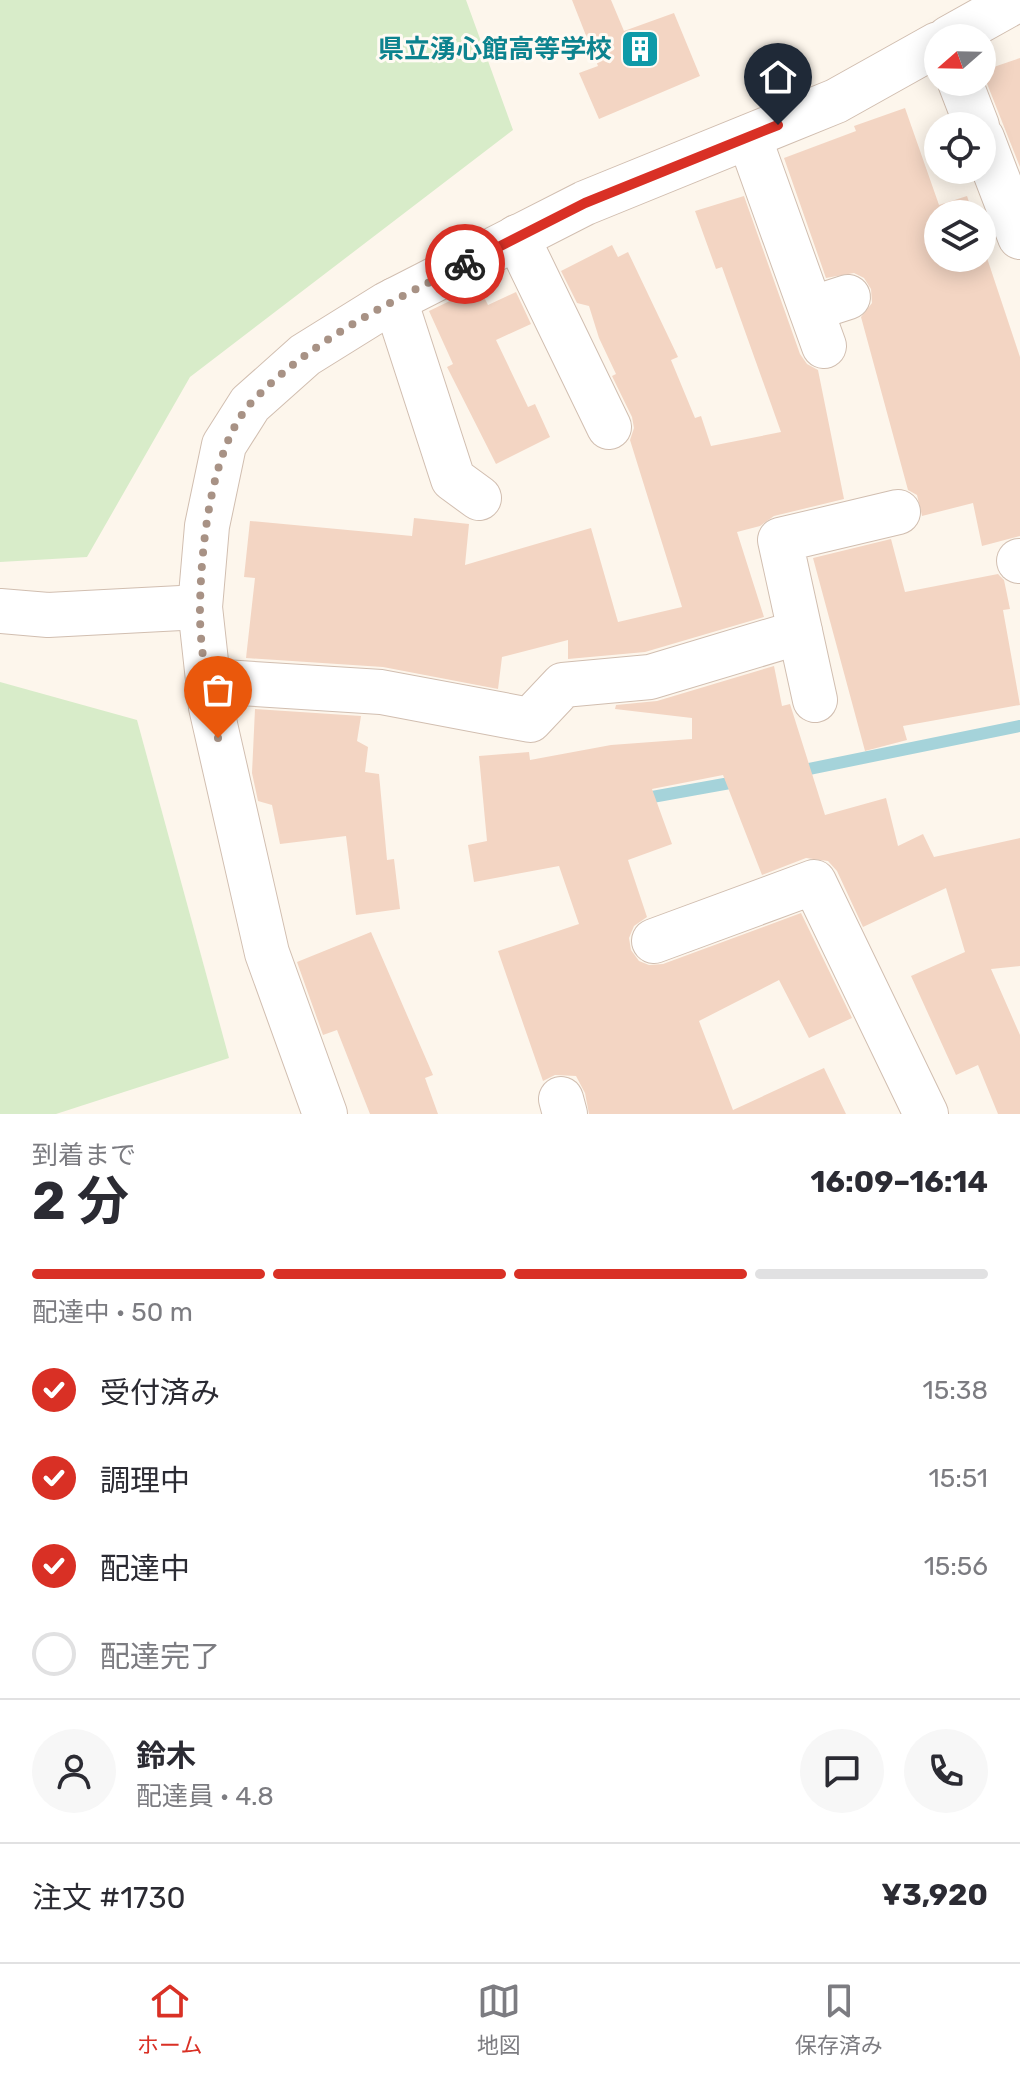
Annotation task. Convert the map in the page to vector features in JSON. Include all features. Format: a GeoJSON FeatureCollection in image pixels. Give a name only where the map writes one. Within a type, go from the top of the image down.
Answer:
{"type":"FeatureCollection","features":[{"type":"Feature","properties":{"kind":"street"},"geometry":{"type":"LineString","coordinates":[[974,24],[1017,0]]}},
{"type":"Feature","properties":{"kind":"street"},"geometry":{"type":"LineString","coordinates":[[325,1114],[267,953],[208,681],[200,607],[207,526],[224,445],[250,404],[305,355],[395,300],[585,203],[836,101],[924,52]]}},
{"type":"Feature","properties":{"kind":"street"},"geometry":{"type":"LineString","coordinates":[[749,137],[828,317]]}},
{"type":"Feature","properties":{"kind":"street"},"geometry":{"type":"LineString","coordinates":[[996,174],[1020,237]]}},
{"type":"Feature","properties":{"kind":"street"},"geometry":{"type":"LineString","coordinates":[[517,237],[609,427]]}},
{"type":"Feature","properties":{"kind":"street"},"geometry":{"type":"LineString","coordinates":[[395,300],[453,479],[479,498]]}},
{"type":"Feature","properties":{"kind":"street"},"geometry":{"type":"LineString","coordinates":[[815,700],[780,540],[898,512]]}},
{"type":"Feature","properties":{"kind":"street"},"geometry":{"type":"LineString","coordinates":[[0,611],[48,615],[200,607]]}},
{"type":"Feature","properties":{"kind":"street"},"geometry":{"type":"LineString","coordinates":[[208,681],[381,692],[530,720],[563,685],[650,677],[800,632]]}},
{"type":"Feature","properties":{"kind":"street"},"geometry":{"type":"LineString","coordinates":[[654,941],[814,882],[926,1114]]}},
{"type":"Feature","properties":{"kind":"green space"},"geometry":{"type":"Polygon","coordinates":[[[0,0],[466,0],[513,130],[190,377],[87,557],[0,562],[0,0]]]}},
{"type":"Feature","properties":{"kind":"green space"},"geometry":{"type":"Polygon","coordinates":[[[0,682],[137,720],[229,1058],[56,1114],[0,1114],[0,682]]]}},
{"type":"Feature","properties":{"kind":"building","name":"県立湧心館高等学校"},"geometry":{"type":"Polygon","coordinates":[[[572,0],[611,0],[624,31],[674,13],[700,76],[599,119],[579,73],[598,66],[572,0]]]}},
{"type":"Feature","properties":{"kind":"building"},"geometry":{"type":"Polygon","coordinates":[[[1020,58],[1020,167],[992,96],[996,96],[996,66],[1020,58]]]}},
{"type":"Feature","properties":{"kind":"building"},"geometry":{"type":"Polygon","coordinates":[[[905,108],[924,162],[924,184],[932,184],[937,200],[924,200],[924,272],[992,272],[1020,357],[1020,536],[982,546],[973,503],[922,516],[917,495],[908,490],[861,317],[872,303],[871,289],[864,278],[854,273],[826,278],[784,158],[856,131],[854,126],[905,108]]]}},
{"type":"Feature","properties":{"kind":"building"},"geometry":{"type":"Polygon","coordinates":[[[744,196],[800,354],[807,364],[818,370],[844,499],[774,516],[760,526],[737,532],[764,617],[645,652],[568,659],[568,640],[502,657],[498,689],[383,667],[246,658],[255,578],[244,577],[250,521],[412,536],[414,518],[469,524],[465,565],[591,528],[618,622],[682,607],[630,440],[634,428],[632,417],[612,376],[616,374],[599,338],[589,306],[577,303],[561,271],[612,245],[618,257],[628,252],[678,357],[671,360],[695,418],[701,416],[711,446],[781,432],[722,267],[716,269],[695,211],[744,196]]]}},
{"type":"Feature","properties":{"kind":"building"},"geometry":{"type":"Polygon","coordinates":[[[479,287],[488,305],[516,292],[531,324],[496,340],[528,407],[535,404],[550,437],[496,464],[447,367],[453,364],[429,311],[479,287]]]}},
{"type":"Feature","properties":{"kind":"building"},"geometry":{"type":"Polygon","coordinates":[[[891,539],[905,592],[998,574],[1004,580],[1010,609],[1003,610],[1020,705],[903,726],[907,740],[865,751],[813,558],[891,539]]]}},
{"type":"Feature","properties":{"kind":"building"},"geometry":{"type":"Polygon","coordinates":[[[774,666],[782,706],[790,704],[825,815],[886,798],[898,846],[923,834],[934,857],[1020,838],[1020,966],[991,969],[1020,1035],[1020,1114],[998,1114],[978,1065],[956,1075],[911,976],[965,952],[946,888],[863,927],[837,871],[828,861],[806,858],[762,875],[723,775],[652,789],[672,844],[628,860],[647,917],[634,926],[629,938],[631,950],[639,961],[649,965],[663,964],[801,913],[852,1018],[809,1038],[779,980],[699,1021],[733,1110],[824,1068],[846,1114],[589,1114],[585,1093],[576,1076],[555,1075],[543,1081],[498,951],[579,924],[559,866],[474,882],[468,845],[487,841],[479,756],[529,752],[530,760],[611,745],[692,739],[692,718],[615,709],[616,705],[657,701],[774,666]]]}},
{"type":"Feature","properties":{"kind":"building"},"geometry":{"type":"Polygon","coordinates":[[[255,709],[361,716],[357,741],[368,747],[365,772],[379,774],[387,860],[394,859],[400,909],[356,915],[346,836],[280,844],[272,805],[258,801],[252,773],[255,709]]]}},
{"type":"Feature","properties":{"kind":"building"},"geometry":{"type":"Polygon","coordinates":[[[371,932],[433,1075],[425,1078],[438,1114],[370,1114],[337,1030],[323,1035],[297,962],[371,932]]]}},
{"type":"Feature","properties":{"kind":"waterway"},"geometry":{"type":"LineString","coordinates":[[794,772],[1020,726]]}},
{"type":"Feature","properties":{"kind":"waterway"},"geometry":{"type":"LineString","coordinates":[[641,799],[741,781]]}},
{"type":"Feature","properties":{"kind":"way so far"},"geometry":{"type":"LineString","coordinates":[[218,738],[211,707],[200,607],[207,526],[224,445],[250,404],[305,355],[387,304],[465,264]]}},
{"type":"Feature","properties":{"kind":"place","name":"県立湧心館高等学校"},"geometry":{"type":"Point","coordinates":[640,49]}},
{"type":"Feature","properties":{"kind":"route"},"geometry":{"type":"LineString","coordinates":[[465,264],[585,203],[778,125]]}}]}
